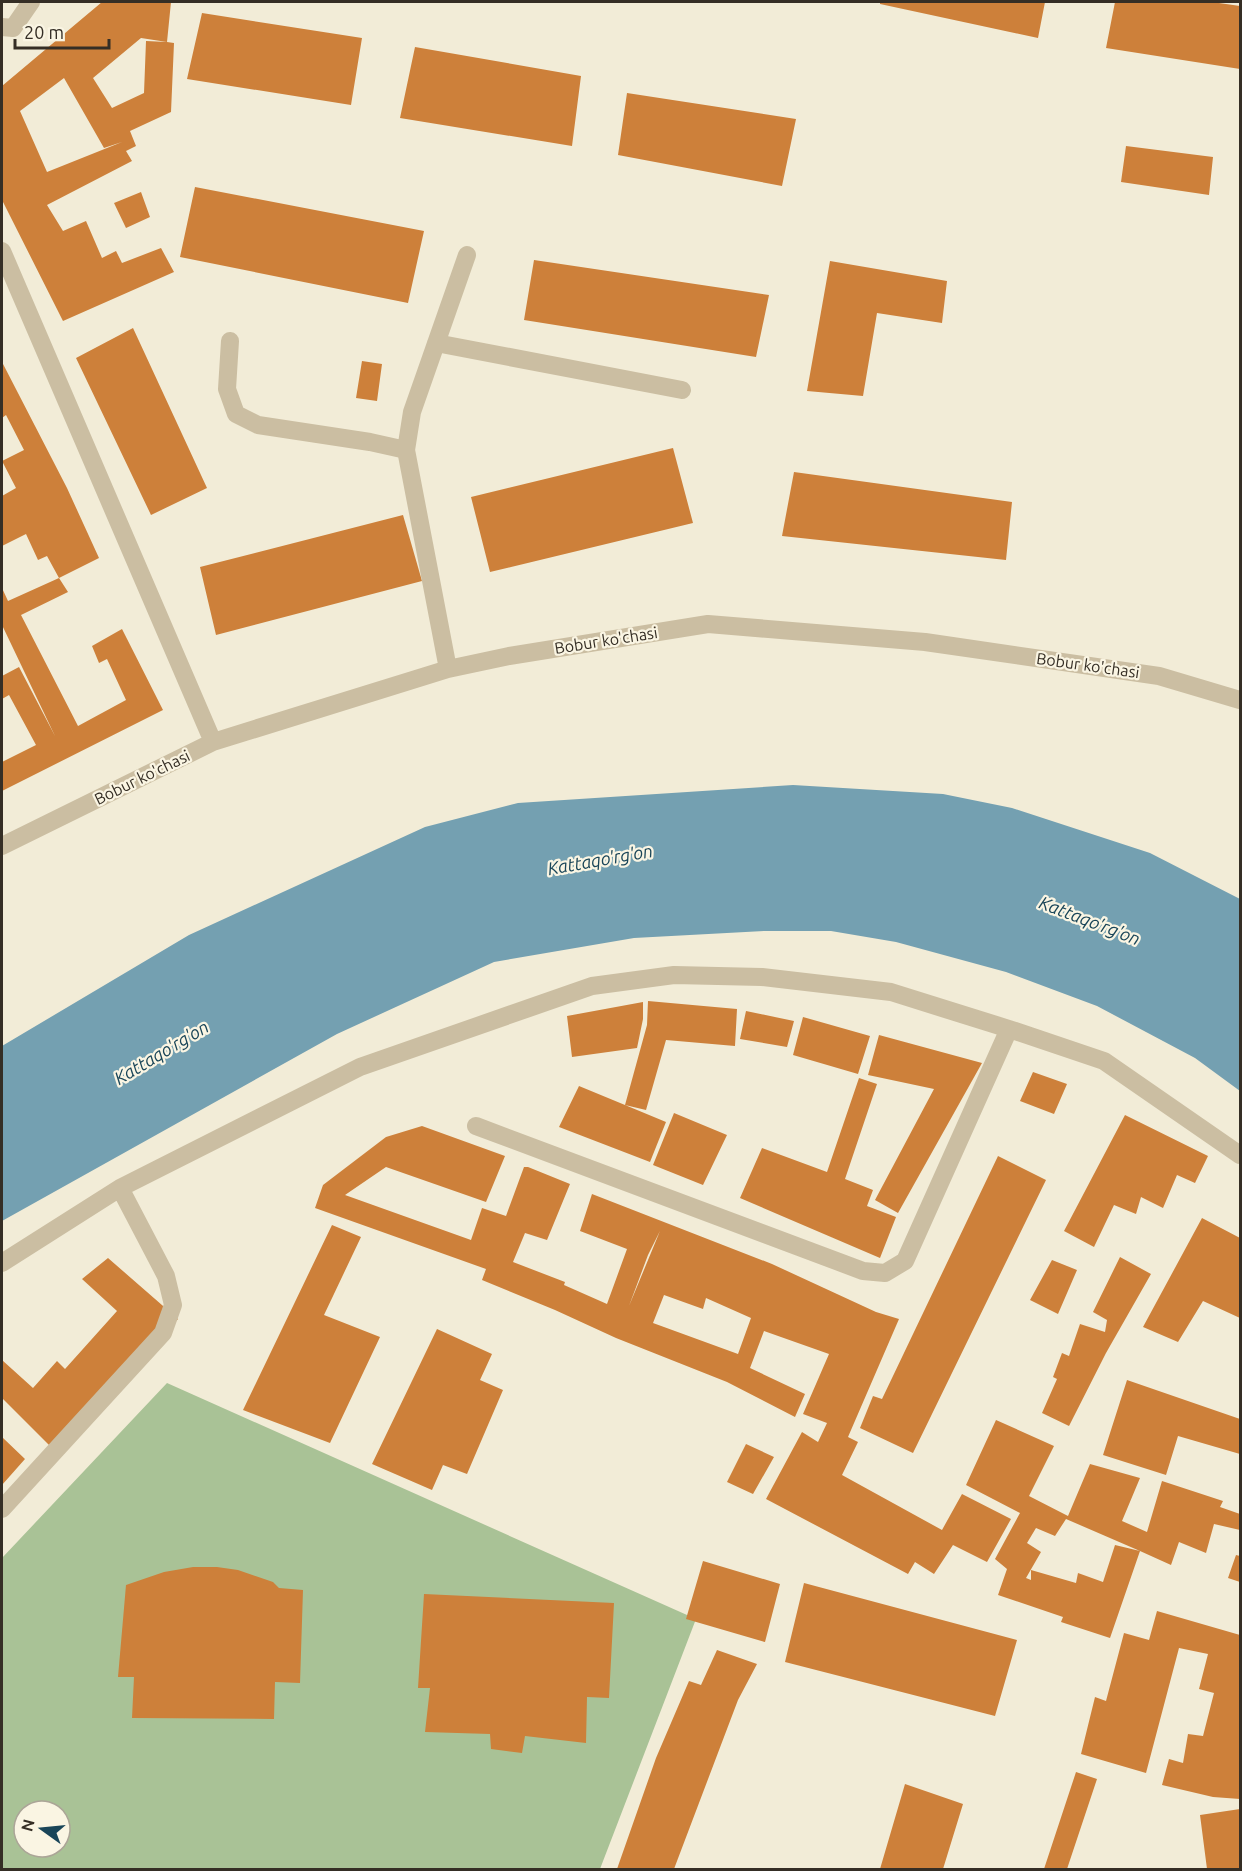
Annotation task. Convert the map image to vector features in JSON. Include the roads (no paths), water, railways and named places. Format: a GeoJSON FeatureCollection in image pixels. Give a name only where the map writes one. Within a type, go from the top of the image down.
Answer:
{"type":"FeatureCollection","features":[{"type":"Feature","properties":{"kind":"street"},"geometry":{"type":"LineString","coordinates":[[2,27],[13,28],[32,2]]}},
{"type":"Feature","properties":{"kind":"street"},"geometry":{"type":"LineString","coordinates":[[2,251],[213,742]]}},
{"type":"Feature","properties":{"kind":"street"},"geometry":{"type":"LineString","coordinates":[[448,669],[406,450],[412,412],[467,255]]}},
{"type":"Feature","properties":{"kind":"street"},"geometry":{"type":"LineString","coordinates":[[230,340],[227,389],[236,414],[258,425],[370,442],[406,450]]}},
{"type":"Feature","properties":{"kind":"street"},"geometry":{"type":"LineString","coordinates":[[436,344],[682,390]]}},
{"type":"Feature","properties":{"kind":"street","name":"Bobur ko'chasi"},"geometry":{"type":"LineString","coordinates":[[2,846],[213,742],[448,669],[509,656],[708,624],[936,643],[1159,676],[1240,700]]}},
{"type":"Feature","properties":{"kind":"street"},"geometry":{"type":"LineString","coordinates":[[2,1263],[120,1188],[360,1067],[592,986],[674,975],[762,977],[891,992],[1010,1029],[1104,1061],[1240,1155]]}},
{"type":"Feature","properties":{"kind":"street"},"geometry":{"type":"LineString","coordinates":[[476,1126],[863,1271],[885,1273],[905,1261],[1010,1029]]}},
{"type":"Feature","properties":{"kind":"street"},"geometry":{"type":"LineString","coordinates":[[2,1509],[163,1333],[173,1305],[166,1276],[120,1188]]}},
{"type":"Feature","properties":{"kind":"water","name":"Kattaqo'rg'on"},"geometry":{"type":"Polygon","coordinates":[[[793,785],[943,794],[1012,808],[1150,853],[1240,899],[1240,1091],[1195,1058],[1097,1006],[1006,972],[896,942],[831,931],[764,931],[634,938],[494,962],[337,1034],[2,1221],[2,1046],[189,935],[425,827],[518,803],[793,785]]]}}]}
